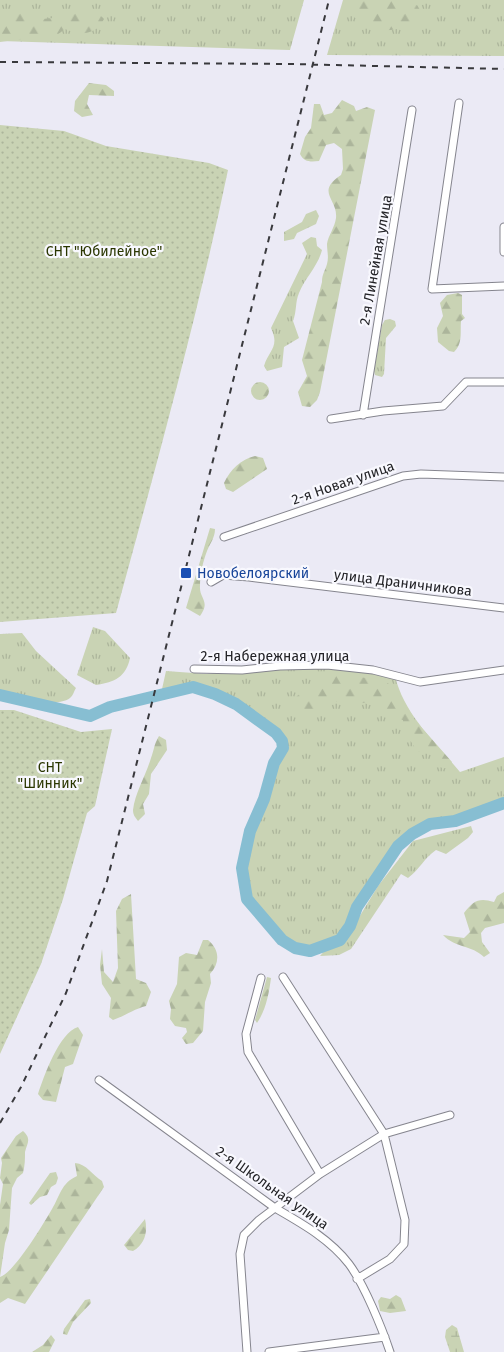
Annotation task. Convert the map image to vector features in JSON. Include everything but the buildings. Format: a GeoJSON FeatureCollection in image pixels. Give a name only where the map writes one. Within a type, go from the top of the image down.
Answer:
{"type":"FeatureCollection","features":[{"type":"Feature","properties":{"kind":"street"},"geometry":{"type":"LineString","coordinates":[[459,103],[432,289],[504,286]]}},
{"type":"Feature","properties":{"kind":"street","name":"2-я Линейная улица"},"geometry":{"type":"LineString","coordinates":[[363,415],[412,110]]}},
{"type":"Feature","properties":{"kind":"street"},"geometry":{"type":"LineString","coordinates":[[504,226],[504,252]]}},
{"type":"Feature","properties":{"kind":"street"},"geometry":{"type":"LineString","coordinates":[[331,419],[443,406],[466,382],[504,382]]}},
{"type":"Feature","properties":{"kind":"street","name":"2-я Новая улица"},"geometry":{"type":"LineString","coordinates":[[224,538],[403,476],[421,474],[504,477]]}},
{"type":"Feature","properties":{"kind":"street","name":"улица Драничникова"},"geometry":{"type":"LineString","coordinates":[[211,582],[223,575],[250,577],[504,608]]}},
{"type":"Feature","properties":{"kind":"street","name":"2-я Набережная улица"},"geometry":{"type":"LineString","coordinates":[[194,669],[242,670],[280,666],[327,665],[373,670],[420,682],[504,670]]}},
{"type":"Feature","properties":{"kind":"street"},"geometry":{"type":"LineString","coordinates":[[283,977],[384,1134],[405,1220],[404,1244],[390,1259],[358,1279]]}},
{"type":"Feature","properties":{"kind":"street"},"geometry":{"type":"LineString","coordinates":[[261,978],[246,1034],[248,1052],[320,1174]]}},
{"type":"Feature","properties":{"kind":"street","name":"2-я Школьная улица"},"geometry":{"type":"LineString","coordinates":[[99,1080],[275,1208],[306,1226],[327,1242],[349,1264],[358,1279],[390,1352]]}},
{"type":"Feature","properties":{"kind":"street"},"geometry":{"type":"LineString","coordinates":[[247,1352],[240,1254],[244,1235],[275,1208],[320,1174],[384,1134],[450,1115]]}},
{"type":"Feature","properties":{"kind":"street"},"geometry":{"type":"LineString","coordinates":[[269,1352],[385,1337]]}},
{"type":"Feature","properties":{"kind":"green space"},"geometry":{"type":"Polygon","coordinates":[[[0,0],[304,0],[290,50],[0,41],[0,0]]]}},
{"type":"Feature","properties":{"kind":"green space"},"geometry":{"type":"Polygon","coordinates":[[[343,0],[504,0],[504,56],[327,55],[343,0]]]}},
{"type":"Feature","properties":{"kind":"green space"},"geometry":{"type":"Polygon","coordinates":[[[343,0],[409,0],[409,5],[417,5],[423,15],[413,25],[395,30],[378,30],[356,19],[343,5],[343,0]]]}},
{"type":"Feature","properties":{"kind":"green space"},"geometry":{"type":"Polygon","coordinates":[[[0,11],[28,12],[42,19],[53,18],[54,14],[80,11],[100,15],[104,19],[97,28],[88,33],[77,33],[65,29],[53,38],[37,37],[0,42],[0,11]]]}},
{"type":"Feature","properties":{"kind":"green space"},"geometry":{"type":"Polygon","coordinates":[[[89,83],[106,85],[114,91],[114,96],[89,95],[87,104],[93,115],[82,117],[74,111],[75,101],[89,83]]]}},
{"type":"Feature","properties":{"kind":"green space"},"geometry":{"type":"Polygon","coordinates":[[[342,100],[354,106],[356,111],[367,107],[375,110],[320,392],[317,400],[310,407],[302,406],[298,392],[307,376],[302,360],[328,261],[327,244],[336,218],[336,211],[329,191],[330,186],[341,175],[343,169],[342,149],[334,143],[326,145],[319,161],[308,161],[303,159],[300,154],[305,137],[311,128],[314,104],[320,104],[324,115],[332,113],[342,100]]]}},
{"type":"Feature","properties":{"kind":"green space","name":"СНТ \"Юбилейное\""},"geometry":{"type":"Polygon","coordinates":[[[0,125],[64,131],[106,146],[209,163],[228,170],[161,448],[116,613],[0,622],[0,125]]]}},
{"type":"Feature","properties":{"kind":"green space"},"geometry":{"type":"Polygon","coordinates":[[[316,210],[319,216],[316,224],[297,233],[294,239],[284,241],[284,232],[302,222],[306,214],[316,210]]]}},
{"type":"Feature","properties":{"kind":"green space"},"geometry":{"type":"Polygon","coordinates":[[[311,237],[316,238],[317,246],[322,250],[318,261],[298,296],[293,321],[299,338],[284,347],[282,367],[267,371],[264,366],[274,344],[271,328],[307,254],[302,243],[311,237]]]}},
{"type":"Feature","properties":{"kind":"green space"},"geometry":{"type":"Polygon","coordinates":[[[458,293],[462,295],[462,314],[465,318],[461,321],[460,342],[454,352],[449,351],[438,342],[437,328],[443,316],[440,303],[447,295],[458,293]]]}},
{"type":"Feature","properties":{"kind":"green space"},"geometry":{"type":"Polygon","coordinates":[[[385,320],[395,321],[396,326],[386,338],[384,374],[382,377],[375,375],[374,371],[382,325],[385,320]]]}},
{"type":"Feature","properties":{"kind":"green space"},"geometry":{"type":"Polygon","coordinates":[[[260,382],[266,385],[269,391],[266,397],[260,400],[254,397],[251,391],[254,385],[260,382]]]}},
{"type":"Feature","properties":{"kind":"green space"},"geometry":{"type":"Polygon","coordinates":[[[255,456],[263,458],[267,469],[233,492],[226,489],[224,483],[229,474],[241,462],[255,456]]]}},
{"type":"Feature","properties":{"kind":"green space"},"geometry":{"type":"Polygon","coordinates":[[[210,528],[215,529],[215,532],[201,573],[200,590],[205,607],[200,616],[186,608],[210,528]]]}},
{"type":"Feature","properties":{"kind":"green space"},"geometry":{"type":"Polygon","coordinates":[[[93,627],[105,631],[130,658],[126,670],[119,678],[96,685],[77,675],[93,627]]]}},
{"type":"Feature","properties":{"kind":"green space"},"geometry":{"type":"Polygon","coordinates":[[[22,633],[36,651],[76,688],[70,698],[65,701],[46,703],[14,700],[0,695],[0,634],[22,633]]]}},
{"type":"Feature","properties":{"kind":"green space"},"geometry":{"type":"Polygon","coordinates":[[[327,665],[395,676],[405,703],[413,715],[460,772],[504,757],[504,803],[455,821],[430,824],[412,834],[398,846],[357,907],[350,926],[340,940],[310,951],[295,948],[282,940],[247,899],[243,862],[250,831],[264,799],[274,763],[283,748],[282,741],[276,733],[259,719],[215,694],[213,689],[195,683],[162,689],[166,671],[207,674],[280,666],[327,665]]]}},
{"type":"Feature","properties":{"kind":"green space"},"geometry":{"type":"Polygon","coordinates":[[[348,672],[357,677],[379,679],[395,687],[415,720],[452,762],[450,767],[441,767],[433,761],[434,755],[417,751],[403,729],[403,720],[390,717],[377,707],[365,703],[327,701],[321,702],[309,714],[299,713],[292,706],[300,694],[321,686],[333,675],[341,675],[348,672]]]}},
{"type":"Feature","properties":{"kind":"green space","name":"СНТ \"Шинник\""},"geometry":{"type":"Polygon","coordinates":[[[0,710],[14,710],[81,732],[112,729],[95,806],[87,813],[63,899],[41,964],[0,1054],[0,710]]]}},
{"type":"Feature","properties":{"kind":"green space"},"geometry":{"type":"Polygon","coordinates":[[[159,736],[166,740],[167,750],[151,774],[149,794],[143,804],[145,814],[138,821],[133,813],[134,804],[159,736]]]}},
{"type":"Feature","properties":{"kind":"green space"},"geometry":{"type":"Polygon","coordinates":[[[471,826],[473,832],[468,838],[446,854],[436,850],[408,878],[401,874],[351,949],[339,955],[320,956],[327,948],[344,942],[378,886],[413,841],[471,826]]]}},
{"type":"Feature","properties":{"kind":"green space"},"geometry":{"type":"Polygon","coordinates":[[[504,892],[504,923],[485,928],[481,933],[482,942],[490,953],[484,957],[443,935],[464,938],[470,932],[464,913],[467,909],[473,903],[480,900],[494,902],[497,896],[504,892]]]}},
{"type":"Feature","properties":{"kind":"green space"},"geometry":{"type":"Polygon","coordinates":[[[131,894],[136,979],[146,983],[151,992],[146,1006],[113,1020],[109,1017],[111,998],[102,984],[100,965],[102,949],[104,972],[113,982],[118,968],[116,911],[122,899],[131,894]]]}},
{"type":"Feature","properties":{"kind":"green space"},"geometry":{"type":"Polygon","coordinates":[[[203,940],[208,940],[215,948],[217,961],[210,974],[211,983],[205,1002],[203,1031],[193,1043],[186,1044],[182,1038],[187,1032],[186,1028],[175,1026],[170,1019],[171,1009],[169,1001],[177,984],[179,957],[186,953],[197,955],[203,940]]]}},
{"type":"Feature","properties":{"kind":"green space"},"geometry":{"type":"Polygon","coordinates":[[[267,977],[271,978],[268,995],[263,1013],[257,1023],[255,1020],[267,977]]]}},
{"type":"Feature","properties":{"kind":"green space"},"geometry":{"type":"Polygon","coordinates":[[[78,1027],[83,1035],[73,1064],[65,1067],[56,1102],[43,1100],[38,1094],[53,1056],[65,1037],[78,1027]]]}},
{"type":"Feature","properties":{"kind":"green space"},"geometry":{"type":"Polygon","coordinates":[[[23,1131],[27,1136],[28,1144],[25,1152],[23,1173],[17,1178],[12,1188],[9,1230],[0,1277],[0,1205],[3,1184],[0,1178],[1,1158],[16,1136],[23,1131]]]}},
{"type":"Feature","properties":{"kind":"green space"},"geometry":{"type":"Polygon","coordinates":[[[75,1163],[86,1168],[102,1181],[104,1187],[25,1304],[8,1298],[0,1303],[0,1277],[13,1267],[28,1247],[67,1182],[77,1176],[75,1163]]]}},
{"type":"Feature","properties":{"kind":"green space"},"geometry":{"type":"Polygon","coordinates":[[[56,1172],[58,1178],[56,1184],[51,1187],[47,1195],[40,1197],[31,1205],[29,1203],[50,1173],[56,1172]]]}},
{"type":"Feature","properties":{"kind":"green space"},"geometry":{"type":"Polygon","coordinates":[[[145,1219],[146,1233],[143,1241],[133,1251],[128,1250],[124,1245],[145,1219]]]}},
{"type":"Feature","properties":{"kind":"green space"},"geometry":{"type":"Polygon","coordinates":[[[396,1295],[401,1298],[406,1311],[390,1313],[380,1311],[378,1301],[381,1297],[390,1299],[396,1295]]]}},
{"type":"Feature","properties":{"kind":"green space"},"geometry":{"type":"Polygon","coordinates":[[[90,1299],[91,1303],[73,1322],[67,1335],[63,1334],[64,1329],[85,1300],[90,1299]]]}},
{"type":"Feature","properties":{"kind":"green space"},"geometry":{"type":"Polygon","coordinates":[[[452,1325],[457,1328],[464,1352],[450,1352],[445,1337],[446,1330],[452,1325]]]}},
{"type":"Feature","properties":{"kind":"green space"},"geometry":{"type":"Polygon","coordinates":[[[51,1335],[55,1340],[49,1352],[32,1352],[43,1345],[51,1335]]]}},
{"type":"Feature","properties":{"kind":"waterway"},"geometry":{"type":"LineString","coordinates":[[0,695],[90,716],[110,707],[193,687],[215,694],[236,704],[276,733],[282,741],[283,748],[274,763],[264,799],[250,831],[242,868],[247,899],[282,940],[295,948],[310,951],[340,940],[350,926],[357,907],[398,846],[412,834],[430,824],[455,821],[504,803]]}},
{"type":"Feature","properties":{"kind":"railway"},"geometry":{"type":"LineString","coordinates":[[0,1123],[21,1087],[66,993],[107,881],[329,0]]}},
{"type":"Feature","properties":{"kind":"railway"},"geometry":{"type":"LineString","coordinates":[[0,62],[291,64],[504,69]]}},
{"type":"Feature","properties":{"kind":"place","name":"Новобелоярский"},"geometry":{"type":"Point","coordinates":[186,573]}}]}
